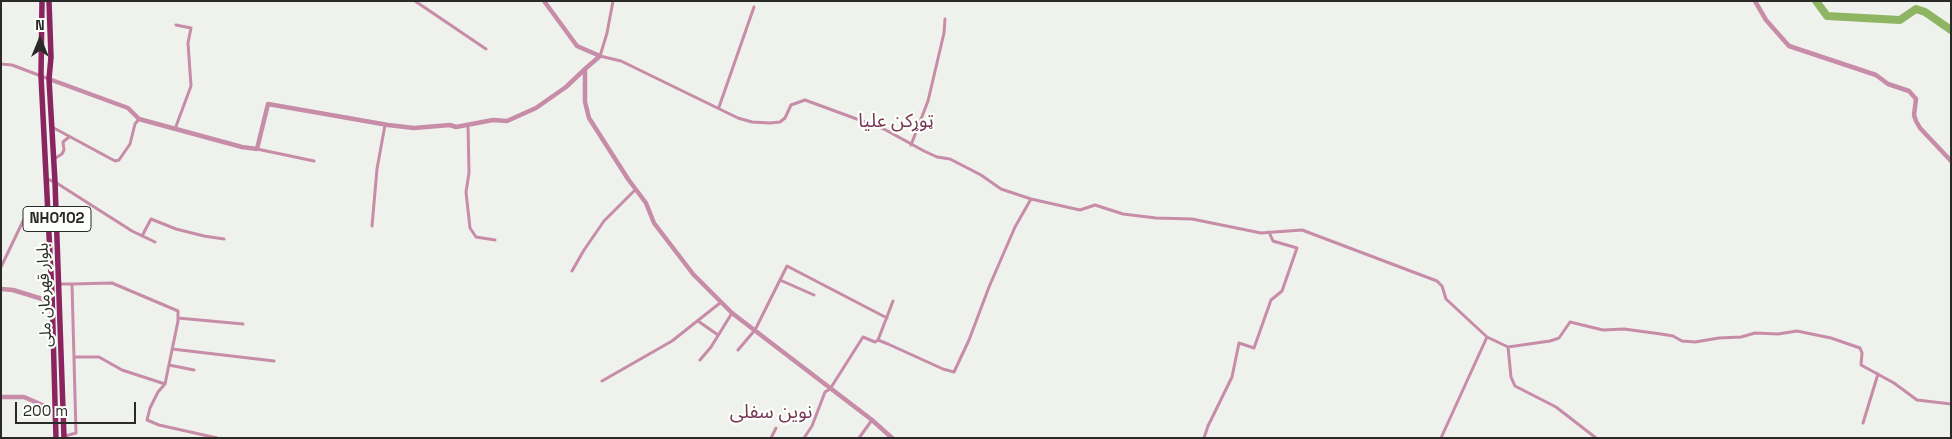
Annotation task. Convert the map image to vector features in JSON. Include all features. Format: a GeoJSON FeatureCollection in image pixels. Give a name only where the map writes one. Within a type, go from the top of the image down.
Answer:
{"type":"FeatureCollection","features":[{"type":"Feature","properties":{"kind":"highway","name":"بلوار قهرمان ملی"},"geometry":{"type":"LineString","coordinates":[[42,1],[41,76],[49,227],[56,438]]}},
{"type":"Feature","properties":{"kind":"highway","name":"بلوار قهرمان ملی"},"geometry":{"type":"LineString","coordinates":[[49,1],[51,57],[49,79],[55,182],[64,437]]}},
{"type":"Feature","properties":{"kind":"street"},"geometry":{"type":"LineString","coordinates":[[415,1],[486,50]]}},
{"type":"Feature","properties":{"kind":"street"},"geometry":{"type":"LineString","coordinates":[[544,1],[577,46],[600,56],[621,61],[738,118],[752,122],[780,122],[785,118],[791,105],[805,100],[884,130],[937,157],[950,158],[981,174],[1001,189],[1031,199],[1080,210],[1095,205],[1122,214],[1156,218],[1192,219],[1261,233],[1302,230],[1437,281],[1442,286],[1446,299],[1487,337],[1508,347],[1559,338],[1570,322],[1603,330],[1624,329],[1673,336],[1682,341],[1695,342],[1741,337],[1755,333],[1778,334],[1797,331],[1831,338],[1860,348],[1862,353],[1861,365],[1878,373],[1917,400],[1951,404]]}},
{"type":"Feature","properties":{"kind":"street"},"geometry":{"type":"LineString","coordinates":[[257,149],[268,104],[414,128],[450,125],[456,127],[493,120],[507,121],[536,108],[566,87],[600,56],[608,33],[613,1]]}},
{"type":"Feature","properties":{"kind":"street"},"geometry":{"type":"LineString","coordinates":[[1755,1],[1766,20],[1789,46],[1876,76],[1888,84],[1909,91],[1916,99],[1914,115],[1916,121],[1931,141],[1951,160]]}},
{"type":"Feature","properties":{"kind":"street"},"geometry":{"type":"LineString","coordinates":[[719,108],[754,7]]}},
{"type":"Feature","properties":{"kind":"street"},"geometry":{"type":"LineString","coordinates":[[911,145],[928,101],[944,34],[945,19]]}},
{"type":"Feature","properties":{"kind":"street"},"geometry":{"type":"LineString","coordinates":[[175,130],[191,86],[188,43],[191,28],[176,25]]}},
{"type":"Feature","properties":{"kind":"street"},"geometry":{"type":"LineString","coordinates":[[1,64],[12,64],[128,108],[139,119],[242,147],[314,161]]}},
{"type":"Feature","properties":{"kind":"street"},"geometry":{"type":"LineString","coordinates":[[585,70],[585,102],[589,118],[646,203],[654,223],[693,274],[732,313],[872,420],[892,438]]}},
{"type":"Feature","properties":{"kind":"street"},"geometry":{"type":"LineString","coordinates":[[52,128],[115,161],[119,160],[130,144],[135,124],[139,119]]}},
{"type":"Feature","properties":{"kind":"street"},"geometry":{"type":"LineString","coordinates":[[372,226],[377,169],[385,124]]}},
{"type":"Feature","properties":{"kind":"street"},"geometry":{"type":"LineString","coordinates":[[468,125],[469,173],[466,192],[470,228],[476,237],[495,240]]}},
{"type":"Feature","properties":{"kind":"street"},"geometry":{"type":"LineString","coordinates":[[54,159],[62,154],[64,150],[63,142],[70,137]]}},
{"type":"Feature","properties":{"kind":"street"},"geometry":{"type":"LineString","coordinates":[[46,179],[55,182],[142,236],[155,242]]}},
{"type":"Feature","properties":{"kind":"street"},"geometry":{"type":"LineString","coordinates":[[572,270],[604,221],[636,189]]}},
{"type":"Feature","properties":{"kind":"street"},"geometry":{"type":"LineString","coordinates":[[804,438],[812,426],[826,392],[830,389],[864,337],[876,342],[878,340],[943,369],[954,372],[1015,227],[1031,199]]}},
{"type":"Feature","properties":{"kind":"street"},"geometry":{"type":"LineString","coordinates":[[1,267],[24,219],[49,227]]}},
{"type":"Feature","properties":{"kind":"street"},"geometry":{"type":"LineString","coordinates":[[142,236],[152,219],[176,229],[224,239]]}},
{"type":"Feature","properties":{"kind":"street"},"geometry":{"type":"LineString","coordinates":[[1204,438],[1232,377],[1239,343],[1254,348],[1271,300],[1282,291],[1297,248],[1273,241],[1269,232]]}},
{"type":"Feature","properties":{"kind":"street"},"geometry":{"type":"LineString","coordinates":[[738,350],[755,330],[787,266],[887,318]]}},
{"type":"Feature","properties":{"kind":"street"},"geometry":{"type":"LineString","coordinates":[[780,280],[814,295]]}},
{"type":"Feature","properties":{"kind":"street"},"geometry":{"type":"LineString","coordinates":[[59,284],[112,282],[178,311],[165,384],[158,392],[150,408],[147,420],[159,425],[217,438]]}},
{"type":"Feature","properties":{"kind":"street"},"geometry":{"type":"LineString","coordinates":[[64,437],[76,433],[72,284]]}},
{"type":"Feature","properties":{"kind":"street"},"geometry":{"type":"LineString","coordinates":[[1,289],[13,290],[52,302]]}},
{"type":"Feature","properties":{"kind":"street"},"geometry":{"type":"LineString","coordinates":[[878,340],[893,301]]}},
{"type":"Feature","properties":{"kind":"street"},"geometry":{"type":"LineString","coordinates":[[602,381],[672,341],[720,303]]}},
{"type":"Feature","properties":{"kind":"street"},"geometry":{"type":"LineString","coordinates":[[700,360],[732,313]]}},
{"type":"Feature","properties":{"kind":"street"},"geometry":{"type":"LineString","coordinates":[[178,318],[243,324]]}},
{"type":"Feature","properties":{"kind":"street"},"geometry":{"type":"LineString","coordinates":[[698,322],[718,335]]}},
{"type":"Feature","properties":{"kind":"street"},"geometry":{"type":"LineString","coordinates":[[1441,438],[1487,337]]}},
{"type":"Feature","properties":{"kind":"street"},"geometry":{"type":"LineString","coordinates":[[1508,347],[1511,377],[1515,386],[1556,407],[1596,438]]}},
{"type":"Feature","properties":{"kind":"street"},"geometry":{"type":"LineString","coordinates":[[172,349],[274,361]]}},
{"type":"Feature","properties":{"kind":"street"},"geometry":{"type":"LineString","coordinates":[[74,357],[99,357],[122,370],[165,384]]}},
{"type":"Feature","properties":{"kind":"street"},"geometry":{"type":"LineString","coordinates":[[169,365],[194,370]]}},
{"type":"Feature","properties":{"kind":"street"},"geometry":{"type":"LineString","coordinates":[[1863,423],[1878,373]]}},
{"type":"Feature","properties":{"kind":"street"},"geometry":{"type":"LineString","coordinates":[[1,397],[24,397],[56,411]]}},
{"type":"Feature","properties":{"kind":"street"},"geometry":{"type":"LineString","coordinates":[[859,438],[872,420]]}},
{"type":"Feature","properties":{"kind":"street"},"geometry":{"type":"LineString","coordinates":[[771,438],[776,428]]}},
{"type":"Feature","properties":{"kind":"waterway"},"geometry":{"type":"LineString","coordinates":[[1816,1],[1827,16],[1900,20],[1916,9],[1925,12],[1951,30]]}},
{"type":"Feature","properties":{"kind":"district","name":"ټوړکن علیا"},"geometry":{"type":"Point","coordinates":[896,122]}},
{"type":"Feature","properties":{"kind":"district","name":"نوین سفلى"},"geometry":{"type":"Point","coordinates":[771,413]}}]}
